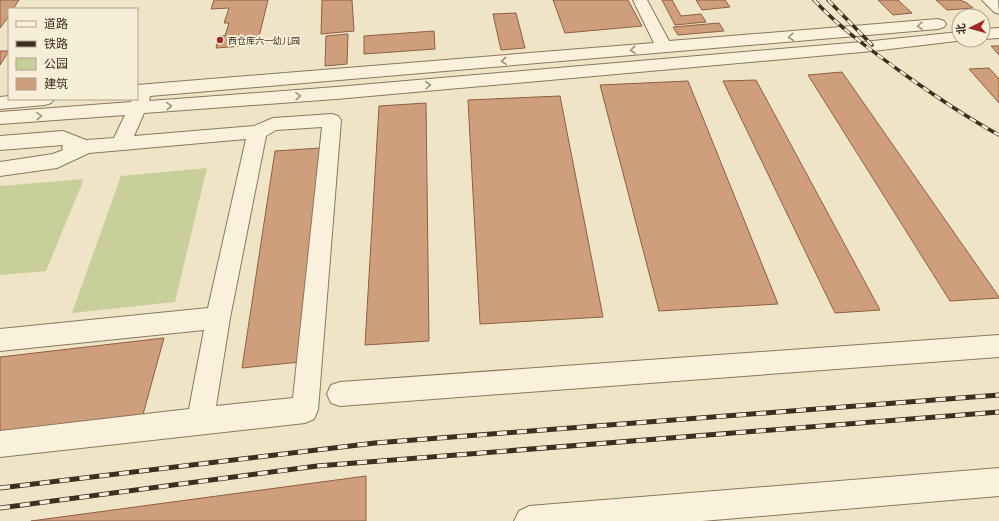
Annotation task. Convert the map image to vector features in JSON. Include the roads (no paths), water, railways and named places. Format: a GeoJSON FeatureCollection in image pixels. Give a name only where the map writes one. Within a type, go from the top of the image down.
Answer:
{"type":"FeatureCollection","features":[{"type":"Feature","properties":{"kind":"street"},"geometry":{"type":"LineString","coordinates":[[640,0],[664,47]]}},
{"type":"Feature","properties":{"kind":"street"},"geometry":{"type":"LineString","coordinates":[[989,0],[999,9]]}},
{"type":"Feature","properties":{"kind":"street"},"geometry":{"type":"LineString","coordinates":[[140,97],[664,47],[951,24]]}},
{"type":"Feature","properties":{"kind":"street"},"geometry":{"type":"LineString","coordinates":[[140,97],[336,94],[951,38]]}},
{"type":"Feature","properties":{"kind":"street"},"geometry":{"type":"LineString","coordinates":[[121,144],[140,97]]}},
{"type":"Feature","properties":{"kind":"street"},"geometry":{"type":"LineString","coordinates":[[0,103],[34,100]]}},
{"type":"Feature","properties":{"kind":"street"},"geometry":{"type":"LineString","coordinates":[[0,118],[120,100]]}},
{"type":"Feature","properties":{"kind":"street"},"geometry":{"type":"LineString","coordinates":[[0,444],[305,410],[332,120],[273,124],[257,132],[85,147],[57,161],[3,155]]}},
{"type":"Feature","properties":{"kind":"street"},"geometry":{"type":"LineString","coordinates":[[200,421],[218,318],[257,132]]}},
{"type":"Feature","properties":{"kind":"street"},"geometry":{"type":"LineString","coordinates":[[3,155],[64,138],[85,147]]}},
{"type":"Feature","properties":{"kind":"street"},"geometry":{"type":"LineString","coordinates":[[0,340],[218,318]]}},
{"type":"Feature","properties":{"kind":"street"},"geometry":{"type":"LineString","coordinates":[[340,394],[999,346]]}},
{"type":"Feature","properties":{"kind":"street"},"geometry":{"type":"LineString","coordinates":[[528,521],[999,482]]}},
{"type":"Feature","properties":{"kind":"railway"},"geometry":{"type":"LineString","coordinates":[[814,0],[824,11],[880,57],[951,106],[999,135]]}},
{"type":"Feature","properties":{"kind":"railway"},"geometry":{"type":"LineString","coordinates":[[828,0],[872,45]]}},
{"type":"Feature","properties":{"kind":"railway"},"geometry":{"type":"LineString","coordinates":[[0,488],[375,443],[999,395]]}},
{"type":"Feature","properties":{"kind":"railway"},"geometry":{"type":"LineString","coordinates":[[0,508],[317,466],[999,412]]}},
{"type":"Feature","properties":{"kind":"place","name":"西仓库六一幼儿园"},"geometry":{"type":"Point","coordinates":[220,40]}}]}
